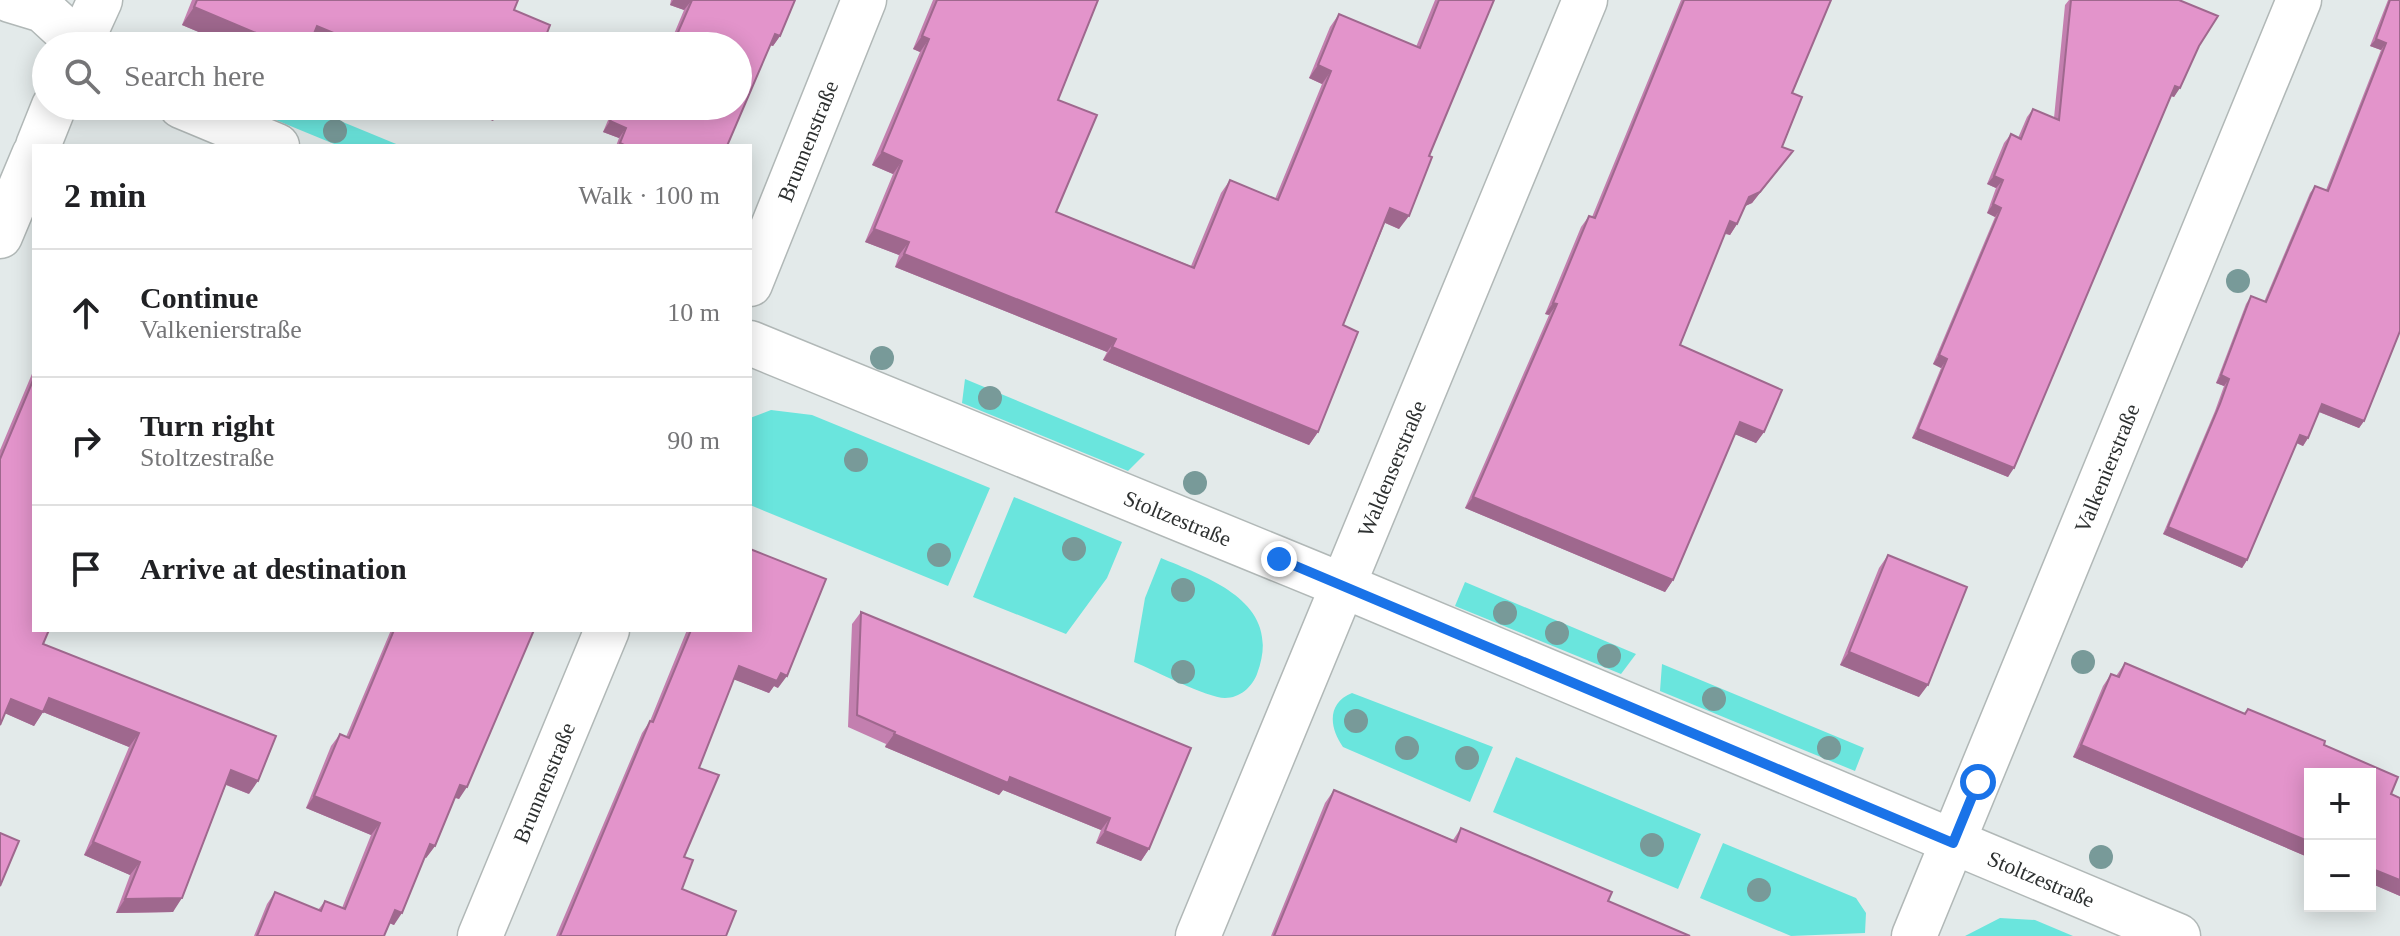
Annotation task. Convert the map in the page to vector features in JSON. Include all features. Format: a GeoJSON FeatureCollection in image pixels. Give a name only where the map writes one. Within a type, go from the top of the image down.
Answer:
{"type":"FeatureCollection","features":[{"type":"Feature","properties":{"kind":"street"},"geometry":{"type":"LineString","coordinates":[[10,0],[43,10],[67,32]]}},
{"type":"Feature","properties":{"kind":"street"},"geometry":{"type":"LineString","coordinates":[[86,32],[100,0]]}},
{"type":"Feature","properties":{"kind":"street","name":"Brunnenstraße"},"geometry":{"type":"LineString","coordinates":[[752,279],[864,0]]}},
{"type":"Feature","properties":{"kind":"street","name":"Waldenserstraße"},"geometry":{"type":"LineString","coordinates":[[1198,936],[1585,0]]}},
{"type":"Feature","properties":{"kind":"street","name":"Valkenierstraße"},"geometry":{"type":"LineString","coordinates":[[1914,936],[2299,0]]}},
{"type":"Feature","properties":{"kind":"street"},"geometry":{"type":"LineString","coordinates":[[39,144],[48,120]]}},
{"type":"Feature","properties":{"kind":"street"},"geometry":{"type":"LineString","coordinates":[[215,120],[272,144]]}},
{"type":"Feature","properties":{"kind":"street"},"geometry":{"type":"LineString","coordinates":[[0,236],[32,160]]}},
{"type":"Feature","properties":{"kind":"street","name":"Stoltzestraße"},"geometry":{"type":"LineString","coordinates":[[752,344],[1344,586],[2178,936]]}},
{"type":"Feature","properties":{"kind":"street","name":"Brunnenstraße"},"geometry":{"type":"LineString","coordinates":[[480,936],[606,632]]}},
{"type":"Feature","properties":{"kind":"shaded area"},"geometry":{"type":"Polygon","coordinates":[[[276,120],[338,120],[396,144],[334,144],[276,120]]]}},
{"type":"Feature","properties":{"kind":"shaded area"},"geometry":{"type":"Polygon","coordinates":[[[965,379],[1145,454],[1128,471],[962,403],[965,379]]]}},
{"type":"Feature","properties":{"kind":"shaded area"},"geometry":{"type":"Polygon","coordinates":[[[771,410],[812,415],[990,488],[948,586],[752,506],[752,417],[771,410]]]}},
{"type":"Feature","properties":{"kind":"shaded area"},"geometry":{"type":"Polygon","coordinates":[[[1014,497],[1122,542],[1107,578],[1066,634],[973,597],[1014,497]]]}},
{"type":"Feature","properties":{"kind":"shaded area"},"geometry":{"type":"Polygon","coordinates":[[[1161,558],[1220,585],[1238,597],[1252,612],[1260,629],[1263,649],[1255,679],[1240,694],[1230,698],[1217,697],[1134,662],[1145,598],[1161,558]]]}},
{"type":"Feature","properties":{"kind":"shaded area"},"geometry":{"type":"Polygon","coordinates":[[[1465,582],[1636,654],[1621,674],[1455,606],[1465,582]]]}},
{"type":"Feature","properties":{"kind":"shaded area"},"geometry":{"type":"Polygon","coordinates":[[[1662,664],[1864,748],[1855,771],[1660,691],[1662,664]]]}},
{"type":"Feature","properties":{"kind":"shaded area"},"geometry":{"type":"Polygon","coordinates":[[[1352,693],[1493,747],[1470,802],[1343,747],[1333,724],[1334,709],[1352,693]]]}},
{"type":"Feature","properties":{"kind":"shaded area"},"geometry":{"type":"Polygon","coordinates":[[[1516,757],[1701,834],[1678,889],[1493,812],[1516,757]]]}},
{"type":"Feature","properties":{"kind":"shaded area"},"geometry":{"type":"Polygon","coordinates":[[[1723,843],[1856,898],[1866,913],[1865,933],[1791,936],[1700,898],[1723,843]]]}},
{"type":"Feature","properties":{"kind":"shaded area"},"geometry":{"type":"Polygon","coordinates":[[[2000,918],[2035,920],[2073,936],[1965,936],[2000,918]]]}},
{"type":"Feature","properties":{"kind":"building"},"geometry":{"type":"Polygon","coordinates":[[[197,0],[518,0],[514,10],[550,25],[547,32],[331,32],[317,26],[315,32],[254,32],[194,7],[197,0]]]}},
{"type":"Feature","properties":{"kind":"building"},"geometry":{"type":"Polygon","coordinates":[[[692,0],[795,0],[780,36],[775,34],[752,88],[752,32],[678,32],[692,0]]]}},
{"type":"Feature","properties":{"kind":"building"},"geometry":{"type":"Polygon","coordinates":[[[937,0],[1098,0],[1058,100],[1097,115],[1056,212],[1194,268],[1230,180],[1278,200],[1331,71],[1318,65],[1339,14],[1420,48],[1439,0],[1494,0],[1429,156],[1432,157],[1409,216],[1390,208],[1343,325],[1358,332],[1318,432],[1112,347],[1116,339],[904,254],[909,242],[874,229],[902,161],[882,152],[929,39],[922,36],[937,0]]]}},
{"type":"Feature","properties":{"kind":"building"},"geometry":{"type":"Polygon","coordinates":[[[1684,0],[1831,0],[1792,93],[1802,97],[1782,147],[1793,151],[1760,192],[1749,197],[1737,224],[1730,221],[1680,345],[1782,390],[1764,432],[1740,422],[1673,580],[1473,497],[1557,304],[1553,303],[1589,216],[1595,218],[1684,0]]]}},
{"type":"Feature","properties":{"kind":"building"},"geometry":{"type":"Polygon","coordinates":[[[2071,0],[2179,0],[2218,16],[2199,46],[2180,88],[2175,86],[2014,468],[1918,429],[1947,359],[1939,355],[2001,208],[1993,204],[2003,180],[1994,176],[2011,134],[2021,139],[2033,109],[2059,120],[2071,0]]]}},
{"type":"Feature","properties":{"kind":"building"},"geometry":{"type":"Polygon","coordinates":[[[2390,0],[2400,0],[2400,331],[2364,421],[2322,404],[2308,438],[2300,435],[2247,560],[2168,527],[2229,379],[2221,375],[2251,296],[2266,302],[2315,186],[2328,191],[2386,43],[2376,39],[2390,0]]]}},
{"type":"Feature","properties":{"kind":"building"},"geometry":{"type":"Polygon","coordinates":[[[738,120],[728,144],[622,144],[626,128],[610,121],[738,120]]]}},
{"type":"Feature","properties":{"kind":"building"},"geometry":{"type":"Polygon","coordinates":[[[32,383],[32,632],[48,632],[43,644],[276,736],[258,781],[231,770],[182,898],[125,899],[140,862],[93,842],[139,733],[49,698],[43,712],[11,699],[0,725],[0,459],[32,383]]]}},
{"type":"Feature","properties":{"kind":"building"},"geometry":{"type":"Polygon","coordinates":[[[752,550],[826,579],[787,676],[781,673],[777,681],[739,666],[699,768],[719,775],[684,857],[693,860],[682,889],[736,911],[726,936],[560,936],[650,721],[653,722],[690,632],[752,632],[752,550]]]}},
{"type":"Feature","properties":{"kind":"building"},"geometry":{"type":"Polygon","coordinates":[[[1888,555],[1967,587],[1928,685],[1849,652],[1888,555]]]}},
{"type":"Feature","properties":{"kind":"building"},"geometry":{"type":"Polygon","coordinates":[[[861,612],[1191,748],[1149,849],[1105,831],[1110,818],[1010,777],[1008,783],[857,715],[861,612]]]}},
{"type":"Feature","properties":{"kind":"building"},"geometry":{"type":"Polygon","coordinates":[[[393,632],[533,632],[467,787],[460,785],[435,846],[430,844],[402,913],[395,910],[384,936],[257,936],[275,892],[321,911],[325,901],[345,909],[380,823],[314,796],[340,734],[349,738],[393,632]]]}},
{"type":"Feature","properties":{"kind":"building"},"geometry":{"type":"Polygon","coordinates":[[[2125,663],[2245,714],[2248,709],[2325,741],[2324,745],[2398,777],[2391,794],[2400,798],[2400,880],[2376,870],[2376,768],[2304,768],[2304,839],[2081,745],[2111,674],[2119,677],[2125,663]]]}},
{"type":"Feature","properties":{"kind":"building"},"geometry":{"type":"Polygon","coordinates":[[[1334,790],[1456,842],[1461,828],[1612,892],[1608,901],[1690,936],[1274,936],[1334,790]]]}},
{"type":"Feature","properties":{"kind":"building"},"geometry":{"type":"Polygon","coordinates":[[[0,833],[19,841],[0,886],[0,833]]]}},
{"type":"Feature","properties":{"kind":"route"},"geometry":{"type":"LineString","coordinates":[[1279,559],[1953,843],[1978,782]]}}]}
